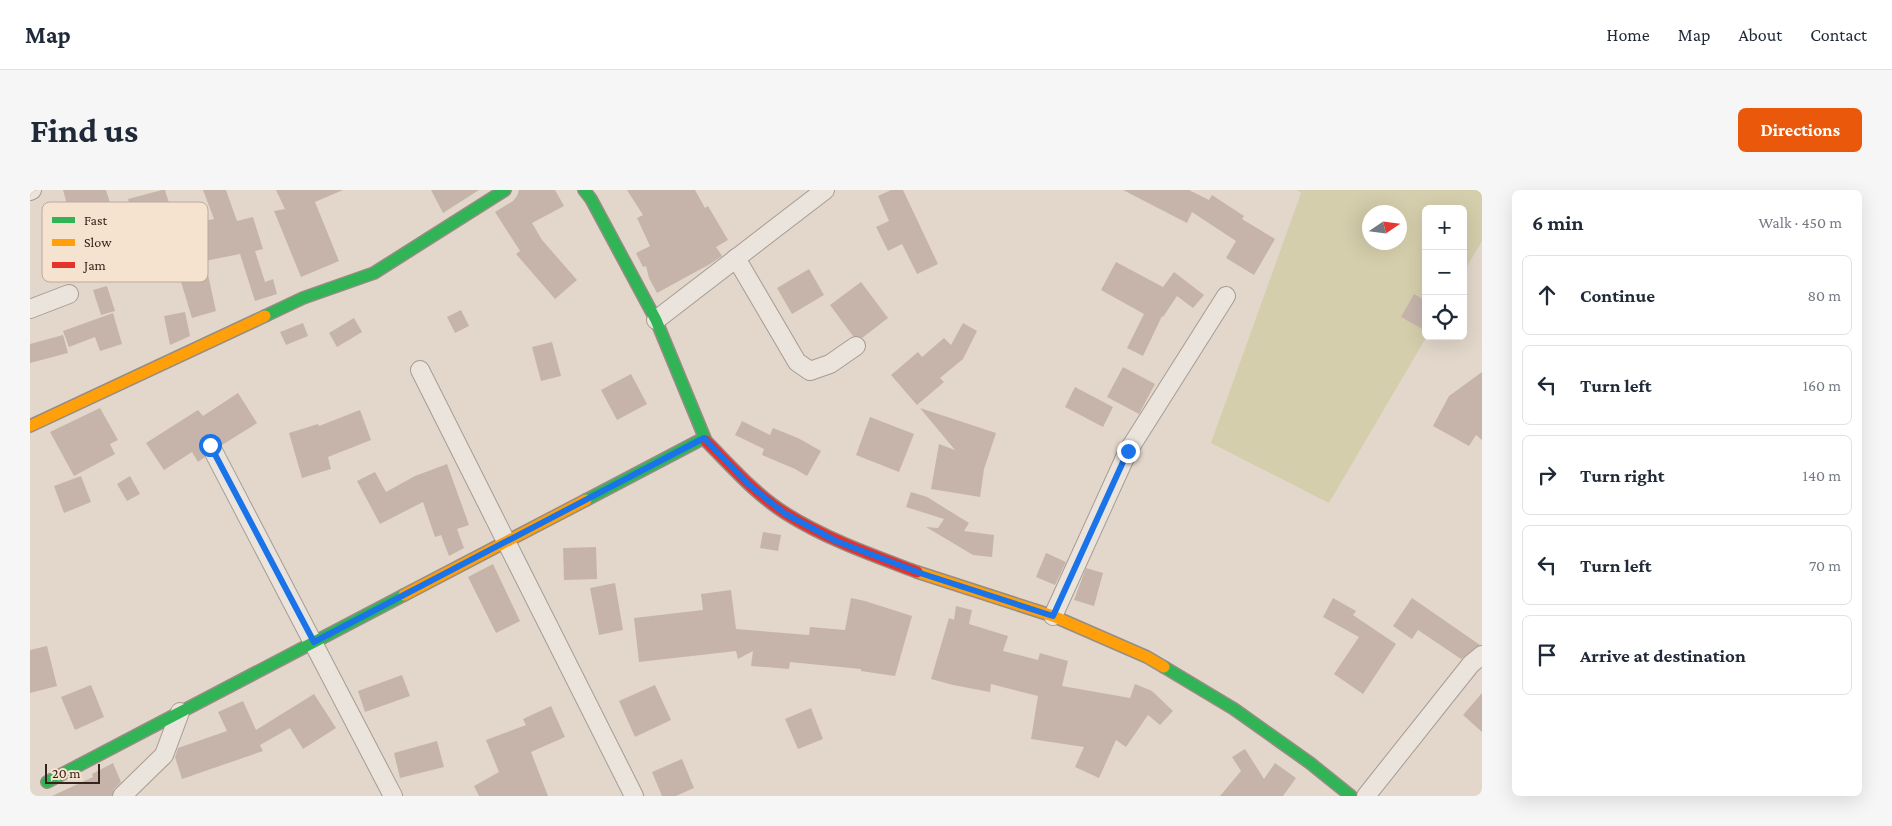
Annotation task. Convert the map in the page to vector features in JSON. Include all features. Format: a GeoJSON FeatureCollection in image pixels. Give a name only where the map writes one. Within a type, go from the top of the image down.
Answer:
{"type":"FeatureCollection","features":[{"type":"Feature","properties":{"kind":"street"},"geometry":{"type":"LineString","coordinates":[[30,426],[303,298],[374,273],[505,190]]}},
{"type":"Feature","properties":{"kind":"street"},"geometry":{"type":"LineString","coordinates":[[584,190],[591,199],[656,320],[704,438],[748,484],[784,513],[836,541],[923,574],[1053,616],[1147,657],[1234,709],[1310,763],[1351,796]]}},
{"type":"Feature","properties":{"kind":"street"},"geometry":{"type":"LineString","coordinates":[[656,320],[824,190]]}},
{"type":"Feature","properties":{"kind":"street"},"geometry":{"type":"LineString","coordinates":[[736,258],[797,362],[810,371],[830,364],[856,346]]}},
{"type":"Feature","properties":{"kind":"street"},"geometry":{"type":"LineString","coordinates":[[30,309],[69,294]]}},
{"type":"Feature","properties":{"kind":"street"},"geometry":{"type":"LineString","coordinates":[[1053,616],[1128,451],[1226,296]]}},
{"type":"Feature","properties":{"kind":"street"},"geometry":{"type":"LineString","coordinates":[[420,370],[634,796]]}},
{"type":"Feature","properties":{"kind":"street"},"geometry":{"type":"LineString","coordinates":[[46,782],[704,438]]}},
{"type":"Feature","properties":{"kind":"street"},"geometry":{"type":"LineString","coordinates":[[210,445],[393,796]]}},
{"type":"Feature","properties":{"kind":"street"},"geometry":{"type":"LineString","coordinates":[[1366,796],[1471,664],[1482,654]]}},
{"type":"Feature","properties":{"kind":"street"},"geometry":{"type":"LineString","coordinates":[[122,796],[164,755],[180,712]]}},
{"type":"Feature","properties":{"kind":"shaded area"},"geometry":{"type":"Polygon","coordinates":[[[1297,190],[1482,190],[1482,241],[1467,266],[1467,205],[1422,205],[1422,340],[1425,340],[1329,503],[1211,443],[1301,193],[1297,190]]]}},
{"type":"Feature","properties":{"kind":"building"},"geometry":{"type":"Polygon","coordinates":[[[63,190],[106,190],[110,202],[66,202],[63,190]]]}},
{"type":"Feature","properties":{"kind":"building"},"geometry":{"type":"Polygon","coordinates":[[[165,190],[169,202],[129,202],[128,199],[165,190]]]}},
{"type":"Feature","properties":{"kind":"building"},"geometry":{"type":"Polygon","coordinates":[[[203,190],[226,190],[237,221],[253,217],[263,249],[255,251],[265,282],[273,279],[277,294],[255,301],[240,254],[208,260],[208,220],[214,219],[203,190]]]}},
{"type":"Feature","properties":{"kind":"building"},"geometry":{"type":"Polygon","coordinates":[[[276,190],[343,190],[315,202],[339,261],[301,277],[274,211],[285,209],[276,190]]]}},
{"type":"Feature","properties":{"kind":"building"},"geometry":{"type":"Polygon","coordinates":[[[431,190],[479,190],[443,213],[431,190]]]}},
{"type":"Feature","properties":{"kind":"building"},"geometry":{"type":"Polygon","coordinates":[[[519,190],[555,190],[564,206],[532,223],[542,240],[577,280],[555,299],[516,254],[520,251],[495,212],[513,201],[519,190]]]}},
{"type":"Feature","properties":{"kind":"building"},"geometry":{"type":"Polygon","coordinates":[[[627,190],[695,190],[705,208],[708,206],[728,240],[716,247],[722,256],[657,293],[649,278],[646,266],[643,267],[636,253],[650,246],[637,218],[643,215],[627,190]]]}},
{"type":"Feature","properties":{"kind":"building"},"geometry":{"type":"Polygon","coordinates":[[[891,190],[903,190],[938,264],[917,274],[902,244],[888,251],[876,227],[889,221],[878,196],[891,190]]]}},
{"type":"Feature","properties":{"kind":"building"},"geometry":{"type":"Polygon","coordinates":[[[1123,190],[1189,190],[1209,200],[1212,195],[1244,216],[1242,219],[1275,239],[1254,275],[1226,258],[1236,241],[1192,212],[1187,223],[1123,190]]]}},
{"type":"Feature","properties":{"kind":"building"},"geometry":{"type":"Polygon","coordinates":[[[1116,262],[1163,287],[1174,272],[1204,295],[1193,308],[1177,296],[1162,316],[1143,356],[1127,348],[1144,314],[1101,290],[1116,262]]]}},
{"type":"Feature","properties":{"kind":"building"},"geometry":{"type":"Polygon","coordinates":[[[809,269],[824,295],[792,314],[777,288],[809,269]]]}},
{"type":"Feature","properties":{"kind":"building"},"geometry":{"type":"Polygon","coordinates":[[[208,275],[216,311],[192,318],[181,282],[208,282],[208,275]]]}},
{"type":"Feature","properties":{"kind":"building"},"geometry":{"type":"Polygon","coordinates":[[[861,282],[888,318],[862,338],[853,336],[830,305],[861,282]]]}},
{"type":"Feature","properties":{"kind":"building"},"geometry":{"type":"Polygon","coordinates":[[[107,286],[115,311],[101,315],[93,290],[107,286]]]}},
{"type":"Feature","properties":{"kind":"building"},"geometry":{"type":"Polygon","coordinates":[[[1414,294],[1422,299],[1422,329],[1401,317],[1414,294]]]}},
{"type":"Feature","properties":{"kind":"building"},"geometry":{"type":"Polygon","coordinates":[[[461,310],[469,326],[455,333],[447,317],[461,310]]]}},
{"type":"Feature","properties":{"kind":"building"},"geometry":{"type":"Polygon","coordinates":[[[185,312],[190,336],[170,345],[164,316],[185,312]]]}},
{"type":"Feature","properties":{"kind":"building"},"geometry":{"type":"Polygon","coordinates":[[[113,313],[122,344],[100,351],[95,337],[69,347],[63,331],[113,313]]]}},
{"type":"Feature","properties":{"kind":"building"},"geometry":{"type":"Polygon","coordinates":[[[354,318],[362,332],[337,347],[329,333],[354,318]]]}},
{"type":"Feature","properties":{"kind":"building"},"geometry":{"type":"Polygon","coordinates":[[[303,323],[308,336],[286,345],[280,332],[303,323]]]}},
{"type":"Feature","properties":{"kind":"building"},"geometry":{"type":"Polygon","coordinates":[[[963,323],[977,331],[963,359],[940,378],[944,382],[917,405],[891,375],[918,352],[922,357],[944,338],[951,345],[963,323]]]}},
{"type":"Feature","properties":{"kind":"building"},"geometry":{"type":"Polygon","coordinates":[[[63,335],[68,353],[30,363],[30,344],[63,335]]]}},
{"type":"Feature","properties":{"kind":"building"},"geometry":{"type":"Polygon","coordinates":[[[552,342],[561,376],[541,381],[532,347],[552,342]]]}},
{"type":"Feature","properties":{"kind":"building"},"geometry":{"type":"Polygon","coordinates":[[[1123,367],[1155,384],[1139,414],[1107,397],[1123,367]]]}},
{"type":"Feature","properties":{"kind":"building"},"geometry":{"type":"Polygon","coordinates":[[[1482,372],[1482,440],[1476,435],[1469,446],[1433,426],[1449,396],[1482,372]]]}},
{"type":"Feature","properties":{"kind":"building"},"geometry":{"type":"Polygon","coordinates":[[[631,374],[647,404],[617,420],[601,390],[631,374]]]}},
{"type":"Feature","properties":{"kind":"building"},"geometry":{"type":"Polygon","coordinates":[[[1075,387],[1113,407],[1103,427],[1065,407],[1075,387]]]}},
{"type":"Feature","properties":{"kind":"building"},"geometry":{"type":"Polygon","coordinates":[[[238,393],[257,423],[222,445],[215,436],[206,435],[199,445],[205,457],[198,462],[192,452],[164,470],[146,443],[198,410],[203,416],[238,393]]]}},
{"type":"Feature","properties":{"kind":"building"},"geometry":{"type":"Polygon","coordinates":[[[100,408],[118,440],[110,444],[115,454],[74,476],[50,432],[100,408]]]}},
{"type":"Feature","properties":{"kind":"building"},"geometry":{"type":"Polygon","coordinates":[[[920,408],[996,433],[984,469],[980,497],[931,489],[939,444],[955,450],[920,408]]]}},
{"type":"Feature","properties":{"kind":"building"},"geometry":{"type":"Polygon","coordinates":[[[360,410],[371,440],[328,457],[331,469],[302,478],[289,433],[318,424],[319,426],[360,410]]]}},
{"type":"Feature","properties":{"kind":"building"},"geometry":{"type":"Polygon","coordinates":[[[870,417],[914,434],[899,472],[856,455],[870,417]]]}},
{"type":"Feature","properties":{"kind":"building"},"geometry":{"type":"Polygon","coordinates":[[[742,421],[770,435],[773,428],[798,438],[821,451],[807,476],[762,455],[764,449],[735,435],[742,421]]]}},
{"type":"Feature","properties":{"kind":"building"},"geometry":{"type":"Polygon","coordinates":[[[447,464],[469,525],[457,529],[464,548],[449,556],[441,535],[435,537],[423,502],[380,524],[357,481],[375,472],[386,492],[415,476],[447,464]]]}},
{"type":"Feature","properties":{"kind":"building"},"geometry":{"type":"Polygon","coordinates":[[[81,476],[91,502],[64,513],[54,486],[81,476]]]}},
{"type":"Feature","properties":{"kind":"building"},"geometry":{"type":"Polygon","coordinates":[[[130,476],[140,494],[127,501],[117,484],[130,476]]]}},
{"type":"Feature","properties":{"kind":"building"},"geometry":{"type":"Polygon","coordinates":[[[911,492],[927,497],[969,523],[964,531],[994,535],[992,557],[973,555],[926,527],[938,528],[944,519],[906,507],[911,492]]]}},
{"type":"Feature","properties":{"kind":"building"},"geometry":{"type":"Polygon","coordinates":[[[763,532],[781,535],[778,551],[760,548],[763,532]]]}},
{"type":"Feature","properties":{"kind":"building"},"geometry":{"type":"Polygon","coordinates":[[[596,547],[597,579],[564,580],[563,548],[596,547]]]}},
{"type":"Feature","properties":{"kind":"building"},"geometry":{"type":"Polygon","coordinates":[[[1046,553],[1066,562],[1055,585],[1036,577],[1046,553]]]}},
{"type":"Feature","properties":{"kind":"building"},"geometry":{"type":"Polygon","coordinates":[[[493,564],[520,621],[496,633],[468,577],[493,564]]]}},
{"type":"Feature","properties":{"kind":"building"},"geometry":{"type":"Polygon","coordinates":[[[1086,568],[1103,573],[1094,606],[1074,600],[1086,568]]]}},
{"type":"Feature","properties":{"kind":"building"},"geometry":{"type":"Polygon","coordinates":[[[615,583],[623,630],[599,635],[590,588],[615,583]]]}},
{"type":"Feature","properties":{"kind":"building"},"geometry":{"type":"Polygon","coordinates":[[[731,590],[736,629],[809,635],[810,627],[845,630],[851,598],[912,616],[895,676],[861,671],[861,669],[790,662],[789,669],[751,666],[753,651],[738,659],[736,651],[639,662],[634,618],[703,610],[701,594],[731,590]]]}},
{"type":"Feature","properties":{"kind":"building"},"geometry":{"type":"Polygon","coordinates":[[[1333,598],[1356,611],[1353,615],[1396,644],[1363,694],[1334,674],[1359,637],[1323,617],[1333,598]]]}},
{"type":"Feature","properties":{"kind":"building"},"geometry":{"type":"Polygon","coordinates":[[[1412,598],[1480,645],[1461,659],[1418,630],[1412,639],[1393,626],[1412,598]]]}},
{"type":"Feature","properties":{"kind":"building"},"geometry":{"type":"Polygon","coordinates":[[[956,606],[972,610],[969,624],[1008,636],[1003,651],[1038,660],[1040,653],[1068,661],[1062,686],[1130,698],[1135,684],[1152,691],[1173,711],[1160,725],[1148,715],[1126,747],[1116,740],[1099,778],[1075,767],[1084,747],[1031,739],[1038,696],[991,684],[990,692],[931,679],[949,618],[954,620],[956,606]]]}},
{"type":"Feature","properties":{"kind":"building"},"geometry":{"type":"Polygon","coordinates":[[[47,646],[57,686],[30,693],[30,650],[47,646]]]}},
{"type":"Feature","properties":{"kind":"building"},"geometry":{"type":"Polygon","coordinates":[[[402,675],[410,696],[365,712],[358,691],[402,675]]]}},
{"type":"Feature","properties":{"kind":"building"},"geometry":{"type":"Polygon","coordinates":[[[91,685],[104,717],[75,730],[61,697],[91,685]]]}},
{"type":"Feature","properties":{"kind":"building"},"geometry":{"type":"Polygon","coordinates":[[[655,685],[671,720],[635,737],[619,701],[655,685]]]}},
{"type":"Feature","properties":{"kind":"building"},"geometry":{"type":"Polygon","coordinates":[[[1482,693],[1482,732],[1463,715],[1482,693]]]}},
{"type":"Feature","properties":{"kind":"building"},"geometry":{"type":"Polygon","coordinates":[[[314,694],[336,728],[303,749],[290,728],[260,745],[263,751],[182,779],[175,757],[178,748],[227,731],[218,712],[243,701],[256,730],[314,694]]]}},
{"type":"Feature","properties":{"kind":"building"},"geometry":{"type":"Polygon","coordinates":[[[551,706],[565,737],[531,752],[548,796],[479,796],[474,786],[499,772],[486,740],[526,725],[523,719],[551,706]]]}},
{"type":"Feature","properties":{"kind":"building"},"geometry":{"type":"Polygon","coordinates":[[[811,708],[823,739],[798,749],[785,719],[811,708]]]}},
{"type":"Feature","properties":{"kind":"building"},"geometry":{"type":"Polygon","coordinates":[[[437,741],[444,767],[400,778],[394,753],[437,741]]]}},
{"type":"Feature","properties":{"kind":"building"},"geometry":{"type":"Polygon","coordinates":[[[1245,749],[1264,779],[1275,763],[1296,778],[1283,796],[1220,796],[1241,771],[1232,757],[1245,749]]]}},
{"type":"Feature","properties":{"kind":"building"},"geometry":{"type":"Polygon","coordinates":[[[682,759],[694,788],[676,796],[662,796],[652,772],[682,759]]]}},
{"type":"Feature","properties":{"kind":"building"},"geometry":{"type":"Polygon","coordinates":[[[113,763],[121,782],[114,789],[112,796],[52,796],[93,777],[92,774],[113,763]]]}},
{"type":"Feature","properties":{"kind":"traffic: fast"},"geometry":{"type":"LineString","coordinates":[[265,316],[303,298],[374,273],[505,190]]}},
{"type":"Feature","properties":{"kind":"traffic: fast"},"geometry":{"type":"LineString","coordinates":[[584,190],[591,199],[656,320],[706,441]]}},
{"type":"Feature","properties":{"kind":"traffic: fast"},"geometry":{"type":"LineString","coordinates":[[586,500],[704,438]]}},
{"type":"Feature","properties":{"kind":"traffic: fast"},"geometry":{"type":"LineString","coordinates":[[47,782],[404,595]]}},
{"type":"Feature","properties":{"kind":"traffic: fast"},"geometry":{"type":"LineString","coordinates":[[1164,667],[1234,709],[1310,763],[1351,796]]}},
{"type":"Feature","properties":{"kind":"traffic: slow"},"geometry":{"type":"LineString","coordinates":[[30,426],[265,316]]}},
{"type":"Feature","properties":{"kind":"traffic: slow"},"geometry":{"type":"LineString","coordinates":[[404,595],[586,500]]}},
{"type":"Feature","properties":{"kind":"traffic: slow"},"geometry":{"type":"LineString","coordinates":[[917,572],[1053,616],[1147,657],[1164,667]]}},
{"type":"Feature","properties":{"kind":"traffic: jam"},"geometry":{"type":"LineString","coordinates":[[706,441],[753,488],[785,513],[833,539],[917,572]]}},
{"type":"Feature","properties":{"kind":"route"},"geometry":{"type":"LineString","coordinates":[[210,445],[314,642],[704,438],[748,484],[784,513],[836,541],[923,574],[1053,616],[1128,451]]}}]}
